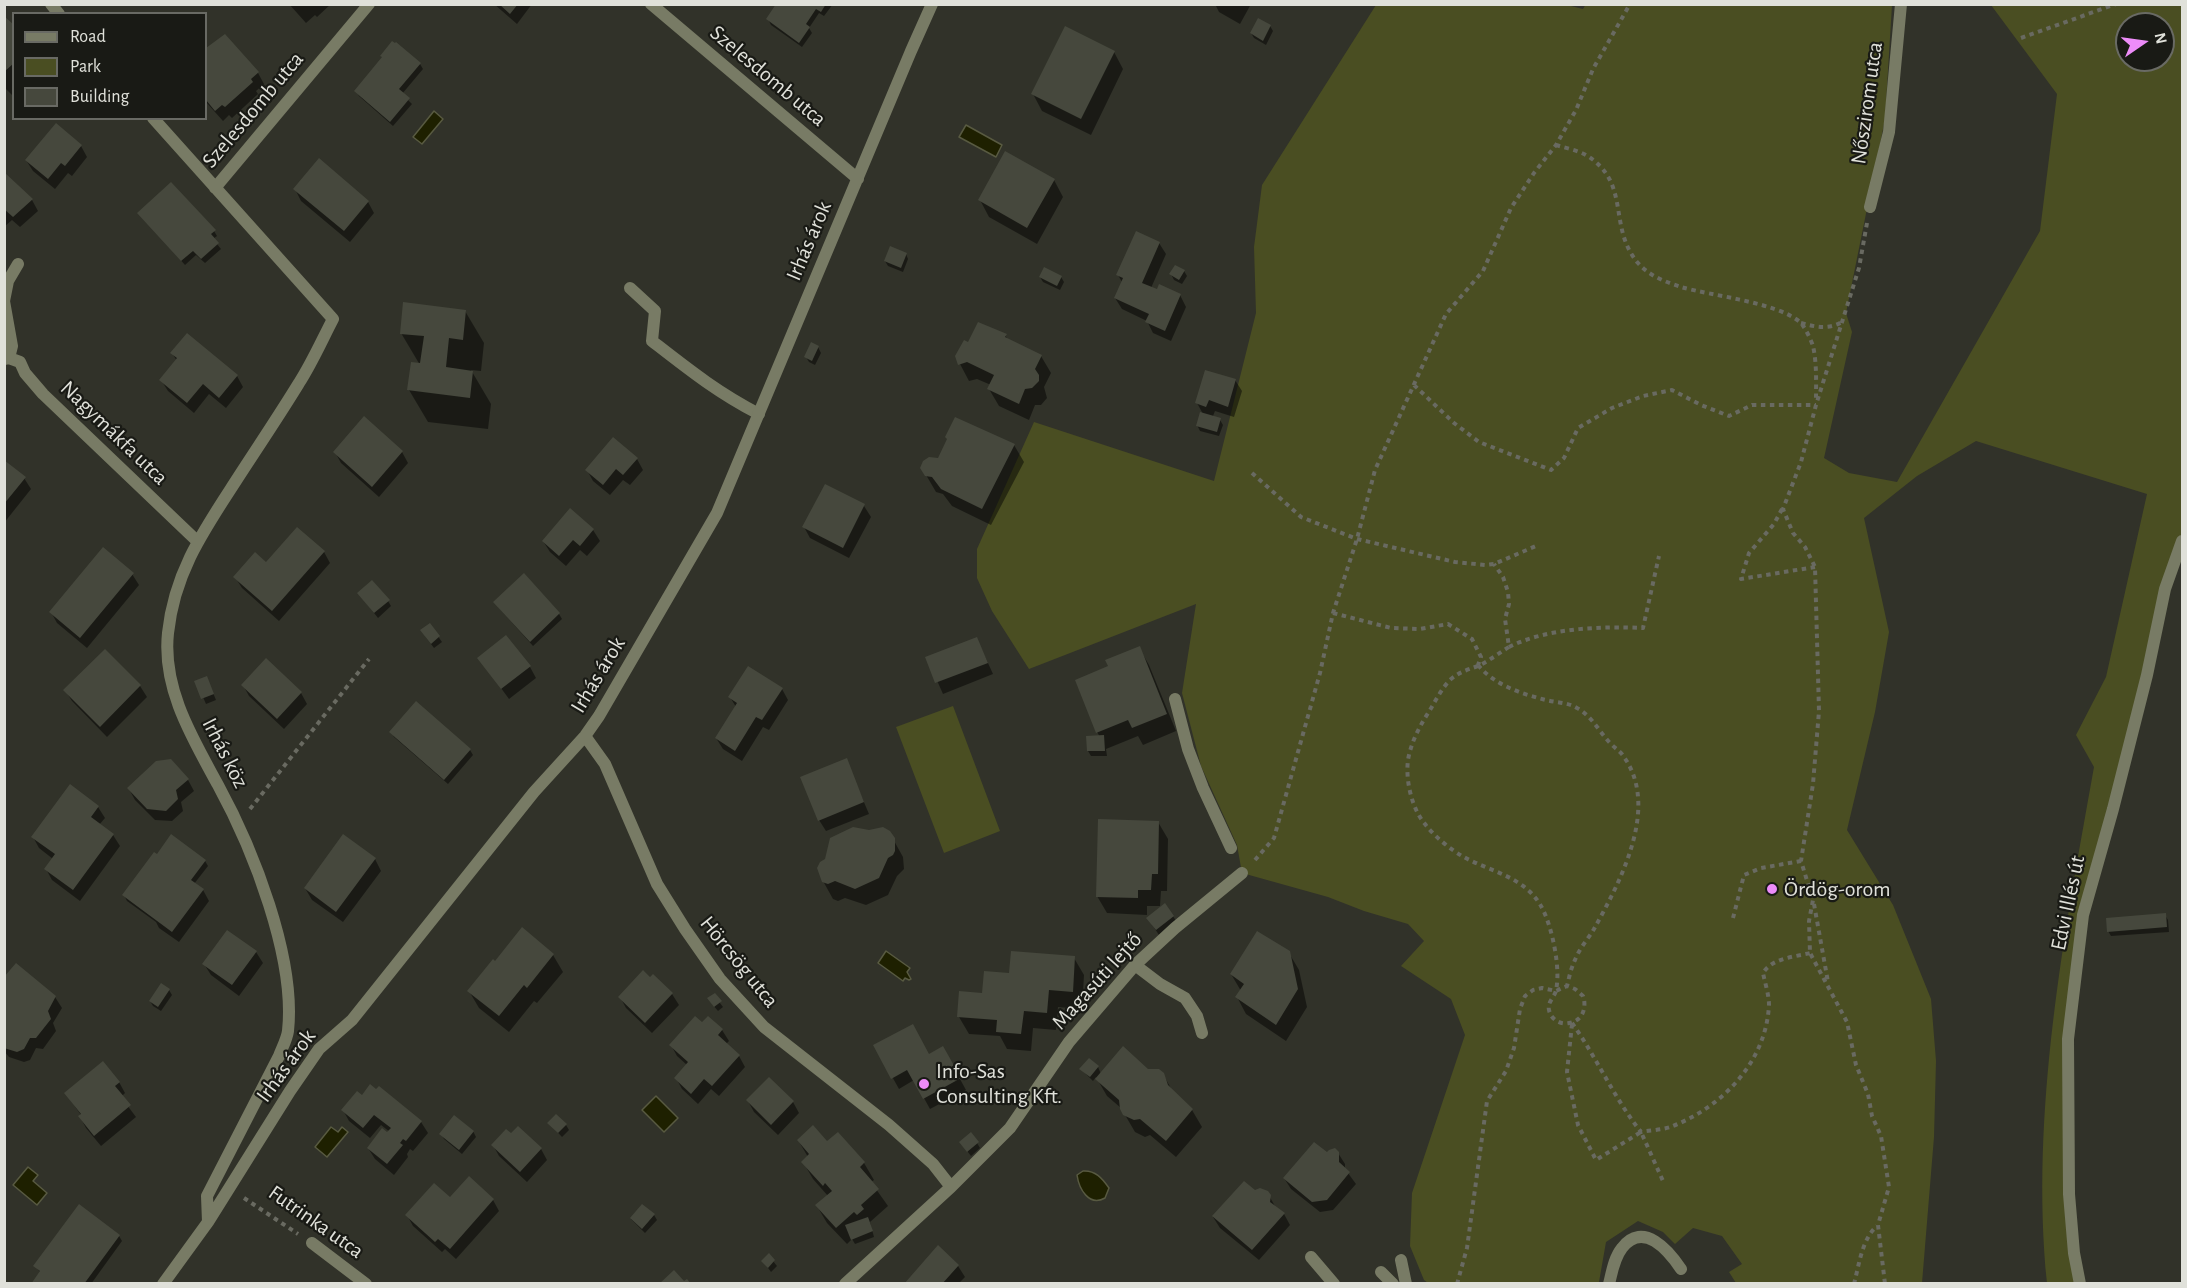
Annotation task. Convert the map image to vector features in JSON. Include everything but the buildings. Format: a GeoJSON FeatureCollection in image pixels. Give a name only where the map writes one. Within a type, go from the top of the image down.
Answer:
{"type":"FeatureCollection","features":[{"type":"Feature","properties":{"kind":"street","name":"Szelesdomb utca"},"geometry":{"type":"LineString","coordinates":[[215,188],[369,4]]}},
{"type":"Feature","properties":{"kind":"street","name":"Szelesdomb utca"},"geometry":{"type":"LineString","coordinates":[[651,4],[858,179]]}},
{"type":"Feature","properties":{"kind":"street","name":"Irhás árok"},"geometry":{"type":"LineString","coordinates":[[163,1284],[208,1222],[319,1049],[352,1020],[534,792],[585,736],[645,638],[717,513],[932,4]]}},
{"type":"Feature","properties":{"kind":"street","name":"Nőszirom utca"},"geometry":{"type":"LineString","coordinates":[[1870,207],[1888,132],[1901,4]]}},
{"type":"Feature","properties":{"kind":"street","name":"Szelesdomb utca"},"geometry":{"type":"LineString","coordinates":[[155,120],[333,319]]}},
{"type":"Feature","properties":{"kind":"street"},"geometry":{"type":"LineString","coordinates":[[7,359],[12,345],[4,301],[8,281],[18,264]]}},
{"type":"Feature","properties":{"kind":"street"},"geometry":{"type":"LineString","coordinates":[[630,288],[655,311],[652,341],[721,394],[759,414]]}},
{"type":"Feature","properties":{"kind":"street","name":"Irhás köz"},"geometry":{"type":"LineString","coordinates":[[208,1222],[207,1196],[288,1034],[289,985],[265,894],[238,824],[200,754],[184,719],[171,681],[168,663],[168,630],[181,576],[197,541],[300,382],[333,319]]}},
{"type":"Feature","properties":{"kind":"street","name":"Nagymákfa utca"},"geometry":{"type":"LineString","coordinates":[[7,359],[20,362],[25,373],[43,394],[197,541]]}},
{"type":"Feature","properties":{"kind":"street","name":"Edvi Illés út"},"geometry":{"type":"LineString","coordinates":[[2080,1284],[2074,1253],[2069,1194],[2067,1040],[2083,915],[2147,675],[2164,589],[2182,540]]}},
{"type":"Feature","properties":{"kind":"street"},"geometry":{"type":"LineString","coordinates":[[1175,699],[1192,759],[1230,848]]}},
{"type":"Feature","properties":{"kind":"street","name":"Hörcsög utca"},"geometry":{"type":"LineString","coordinates":[[585,736],[605,764],[657,884],[720,979],[764,1027],[889,1125],[933,1164],[951,1187]]}},
{"type":"Feature","properties":{"kind":"street","name":"Magasúti lejtő"},"geometry":{"type":"LineString","coordinates":[[845,1284],[951,1187],[1010,1128],[1069,1042],[1135,965],[1175,928],[1242,873]]}},
{"type":"Feature","properties":{"kind":"street"},"geometry":{"type":"LineString","coordinates":[[1135,965],[1185,999],[1197,1016],[1202,1033]]}},
{"type":"Feature","properties":{"kind":"street"},"geometry":{"type":"LineString","coordinates":[[1609,1284],[1614,1264],[1622,1247],[1635,1238],[1651,1238],[1665,1248],[1681,1269]]}},
{"type":"Feature","properties":{"kind":"street","name":"Futrinka utca"},"geometry":{"type":"LineString","coordinates":[[312,1243],[366,1284]]}},
{"type":"Feature","properties":{"kind":"street"},"geometry":{"type":"LineString","coordinates":[[1311,1257],[1334,1284]]}},
{"type":"Feature","properties":{"kind":"street"},"geometry":{"type":"LineString","coordinates":[[1401,1260],[1406,1284]]}},
{"type":"Feature","properties":{"kind":"street"},"geometry":{"type":"LineString","coordinates":[[1381,1272],[1393,1284]]}},
{"type":"Feature","properties":{"kind":"path"},"geometry":{"type":"LineString","coordinates":[[1266,850],[1274,838],[1320,673],[1333,613],[1357,539],[1375,470],[1446,314],[1483,271],[1512,208],[1534,173],[1556,145],[1576,110],[1593,69],[1630,4]]}},
{"type":"Feature","properties":{"kind":"path"},"geometry":{"type":"LineString","coordinates":[[2021,38],[2116,4]]}},
{"type":"Feature","properties":{"kind":"path"},"geometry":{"type":"LineString","coordinates":[[1556,145],[1585,154],[1604,168],[1613,184],[1625,242],[1637,262],[1650,274],[1690,289],[1771,308],[1800,323],[1818,327],[1833,327],[1842,322]]}},
{"type":"Feature","properties":{"kind":"path"},"geometry":{"type":"LineString","coordinates":[[1815,567],[1741,579],[1749,553],[1774,524],[1783,509],[1801,462],[1816,405],[1859,268],[1870,207]]}},
{"type":"Feature","properties":{"kind":"path"},"geometry":{"type":"LineString","coordinates":[[1800,323],[1813,344],[1816,405]]}},
{"type":"Feature","properties":{"kind":"path"},"geometry":{"type":"LineString","coordinates":[[1414,385],[1454,423],[1479,442],[1551,470],[1564,458],[1578,428],[1612,408],[1643,396],[1672,390],[1729,416],[1752,405],[1816,405]]}},
{"type":"Feature","properties":{"kind":"path"},"geometry":{"type":"LineString","coordinates":[[1252,473],[1301,517],[1357,539],[1455,562],[1494,564],[1536,546]]}},
{"type":"Feature","properties":{"kind":"path"},"geometry":{"type":"LineString","coordinates":[[1783,509],[1792,533],[1805,547],[1815,567],[1819,711],[1813,784],[1801,861],[1813,900],[1829,988]]}},
{"type":"Feature","properties":{"kind":"path"},"geometry":{"type":"LineString","coordinates":[[1556,991],[1556,957],[1551,927],[1541,905],[1531,891],[1510,877],[1462,856],[1424,823],[1413,801],[1408,775],[1408,756],[1417,731],[1449,681],[1466,668],[1478,665],[1509,648],[1550,633],[1616,627],[1643,628],[1659,556]]}},
{"type":"Feature","properties":{"kind":"path"},"geometry":{"type":"LineString","coordinates":[[1494,564],[1501,572],[1508,592],[1509,604],[1505,619],[1509,648]]}},
{"type":"Feature","properties":{"kind":"path"},"geometry":{"type":"LineString","coordinates":[[1333,613],[1390,628],[1420,629],[1448,624],[1472,639],[1481,657],[1478,665]]}},
{"type":"Feature","properties":{"kind":"path"},"geometry":{"type":"LineString","coordinates":[[238,824],[369,659]]}},
{"type":"Feature","properties":{"kind":"path"},"geometry":{"type":"LineString","coordinates":[[1478,665],[1485,674],[1503,685],[1527,695],[1563,702],[1578,708],[1624,756],[1634,776],[1638,800],[1635,837],[1621,879],[1575,960],[1567,986]]}},
{"type":"Feature","properties":{"kind":"path"},"geometry":{"type":"LineString","coordinates":[[1733,918],[1744,875],[1761,868],[1801,861]]}},
{"type":"Feature","properties":{"kind":"path"},"geometry":{"type":"LineString","coordinates":[[1813,900],[1809,921],[1810,953],[1847,1022],[1856,1065],[1868,1094],[1872,1116],[1881,1136],[1889,1186],[1878,1225],[1885,1284]]}},
{"type":"Feature","properties":{"kind":"path"},"geometry":{"type":"LineString","coordinates":[[1572,1023],[1567,1072],[1578,1125],[1596,1160],[1641,1132],[1672,1127],[1708,1110],[1728,1091],[1753,1060],[1762,1039],[1769,1003],[1763,973],[1767,966],[1810,953]]}},
{"type":"Feature","properties":{"kind":"path"},"geometry":{"type":"LineString","coordinates":[[1567,986],[1583,996],[1585,1010],[1580,1018],[1572,1023],[1562,1024],[1553,1019],[1549,1010],[1550,1000],[1556,991],[1567,986]]}},
{"type":"Feature","properties":{"kind":"path"},"geometry":{"type":"LineString","coordinates":[[1457,1284],[1467,1248],[1487,1101],[1506,1071],[1514,1048],[1520,1009],[1525,996],[1533,990],[1542,988],[1556,991]]}},
{"type":"Feature","properties":{"kind":"path"},"geometry":{"type":"LineString","coordinates":[[1572,1023],[1587,1044],[1626,1113],[1641,1132],[1663,1181]]}},
{"type":"Feature","properties":{"kind":"path","name":"Futrinka utca"},"geometry":{"type":"LineString","coordinates":[[241,1196],[312,1243]]}},
{"type":"Feature","properties":{"kind":"path"},"geometry":{"type":"LineString","coordinates":[[1854,1284],[1866,1241],[1878,1225]]}},
{"type":"Feature","properties":{"kind":"green space"},"geometry":{"type":"Polygon","coordinates":[[[1563,4],[1583,9],[1586,4],[1892,5],[1885,119],[1846,313],[1852,332],[1824,458],[1849,473],[1897,482],[2040,231],[2057,94],[1991,5],[2182,5],[2182,541],[2083,915],[2068,1039],[2069,1194],[2081,1283],[2047,1283],[2043,1219],[2046,1089],[2061,959],[2094,767],[2076,735],[2106,677],[2147,494],[1976,441],[1917,476],[1864,518],[1889,632],[1875,712],[1847,830],[1893,905],[1931,999],[1936,1061],[1934,1137],[1922,1283],[1736,1283],[1729,1272],[1742,1264],[1722,1236],[1693,1228],[1675,1244],[1663,1232],[1638,1221],[1606,1242],[1597,1283],[1428,1283],[1424,1280],[1410,1246],[1412,1193],[1465,1035],[1451,999],[1401,966],[1424,941],[1408,924],[1328,897],[1242,873],[1237,845],[1201,766],[1182,693],[1196,604],[1029,669],[992,611],[977,578],[977,549],[1034,422],[1214,481],[1256,313],[1254,247],[1262,185],[1376,5],[1563,4]]]}},
{"type":"Feature","properties":{"kind":"green space"},"geometry":{"type":"Polygon","coordinates":[[[953,706],[1000,831],[944,853],[896,727],[953,706]]]}},
{"type":"Feature","properties":{"kind":"shaded area"},"geometry":{"type":"Polygon","coordinates":[[[434,111],[443,119],[422,144],[413,137],[434,111]]]}},
{"type":"Feature","properties":{"kind":"shaded area"},"geometry":{"type":"Polygon","coordinates":[[[966,125],[1002,145],[996,157],[959,137],[966,125]]]}},
{"type":"Feature","properties":{"kind":"shaded area"},"geometry":{"type":"Polygon","coordinates":[[[886,951],[910,968],[907,972],[911,979],[905,978],[903,981],[878,963],[886,951]]]}},
{"type":"Feature","properties":{"kind":"shaded area"},"geometry":{"type":"Polygon","coordinates":[[[656,1096],[678,1118],[664,1132],[642,1110],[656,1096]]]}},
{"type":"Feature","properties":{"kind":"shaded area"},"geometry":{"type":"Polygon","coordinates":[[[331,1127],[338,1132],[342,1127],[348,1132],[327,1157],[315,1147],[331,1127]]]}},
{"type":"Feature","properties":{"kind":"shaded area"},"geometry":{"type":"Polygon","coordinates":[[[28,1167],[38,1175],[33,1181],[47,1193],[37,1205],[13,1185],[28,1167]]]}},
{"type":"Feature","properties":{"kind":"shaded area"},"geometry":{"type":"Polygon","coordinates":[[[1083,1171],[1095,1173],[1104,1181],[1109,1188],[1105,1198],[1094,1200],[1086,1195],[1077,1175],[1083,1171]]]}},
{"type":"Feature","properties":{"kind":"place","name":"Ördög-orom"},"geometry":{"type":"Point","coordinates":[1772,889]}},
{"type":"Feature","properties":{"kind":"place","name":"Info-Sas Consulting Kft."},"geometry":{"type":"Point","coordinates":[924,1084]}}]}
